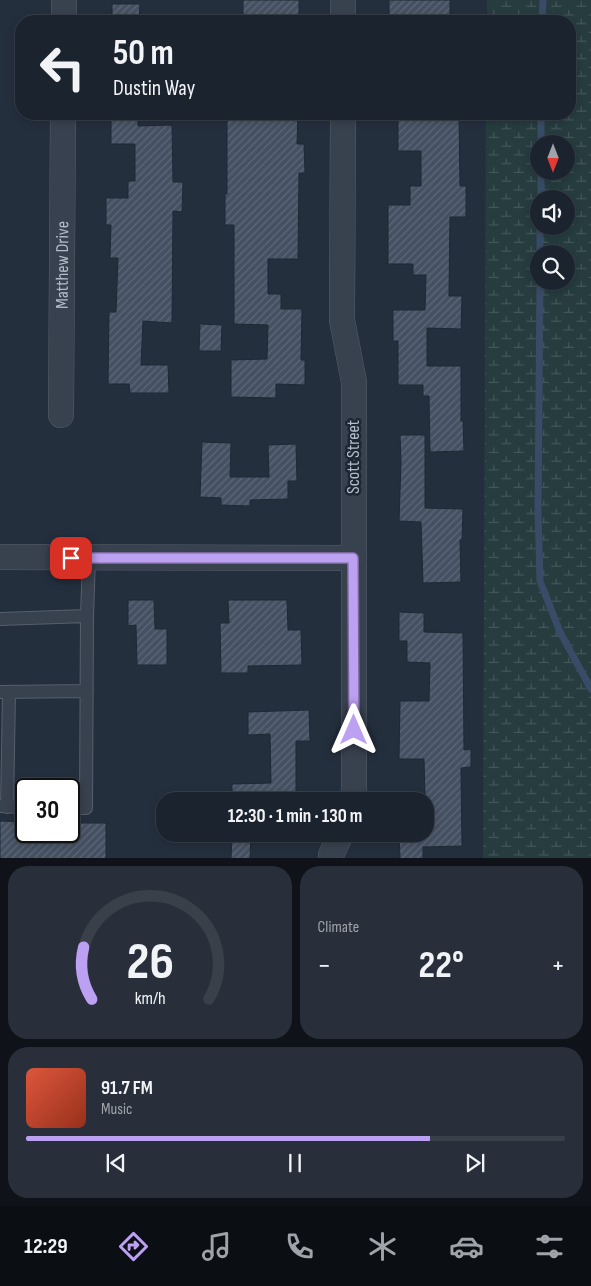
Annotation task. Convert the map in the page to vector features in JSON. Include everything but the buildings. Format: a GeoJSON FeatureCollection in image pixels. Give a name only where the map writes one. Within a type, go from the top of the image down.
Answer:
{"type":"FeatureCollection","features":[{"type":"Feature","properties":{"kind":"street"},"geometry":{"type":"LineString","coordinates":[[64,0],[64,15]]}},
{"type":"Feature","properties":{"kind":"street"},"geometry":{"type":"LineString","coordinates":[[343,0],[343,15]]}},
{"type":"Feature","properties":{"kind":"street","name":"Matthew Drive"},"geometry":{"type":"LineString","coordinates":[[61,415],[63,120]]}},
{"type":"Feature","properties":{"kind":"street","name":"Scott Street"},"geometry":{"type":"LineString","coordinates":[[343,120],[342,320],[354,382],[353,792]]}},
{"type":"Feature","properties":{"kind":"street"},"geometry":{"type":"LineString","coordinates":[[0,557],[353,558]]}},
{"type":"Feature","properties":{"kind":"lane"},"geometry":{"type":"LineString","coordinates":[[80,808],[86,808],[89,558]]}},
{"type":"Feature","properties":{"kind":"lane"},"geometry":{"type":"LineString","coordinates":[[0,619],[87,616]]}},
{"type":"Feature","properties":{"kind":"lane"},"geometry":{"type":"LineString","coordinates":[[4,806],[4,692],[87,691]]}},
{"type":"Feature","properties":{"kind":"green space"},"geometry":{"type":"Polygon","coordinates":[[[487,0],[591,0],[591,858],[483,858],[486,120],[576,120],[576,15],[487,15],[487,0]]]}},
{"type":"Feature","properties":{"kind":"waterway"},"geometry":{"type":"LineString","coordinates":[[542,15],[543,0]]}},
{"type":"Feature","properties":{"kind":"waterway"},"geometry":{"type":"LineString","coordinates":[[541,120],[541,135]]}},
{"type":"Feature","properties":{"kind":"waterway"},"geometry":{"type":"LineString","coordinates":[[541,180],[541,190]]}},
{"type":"Feature","properties":{"kind":"waterway"},"geometry":{"type":"LineString","coordinates":[[540,235],[540,245]]}},
{"type":"Feature","properties":{"kind":"waterway"},"geometry":{"type":"LineString","coordinates":[[540,290],[538,512],[540,581],[560,632],[591,689]]}},
{"type":"Feature","properties":{"kind":"route"},"geometry":{"type":"LineString","coordinates":[[71,558],[353,558],[354,730]]}}]}
